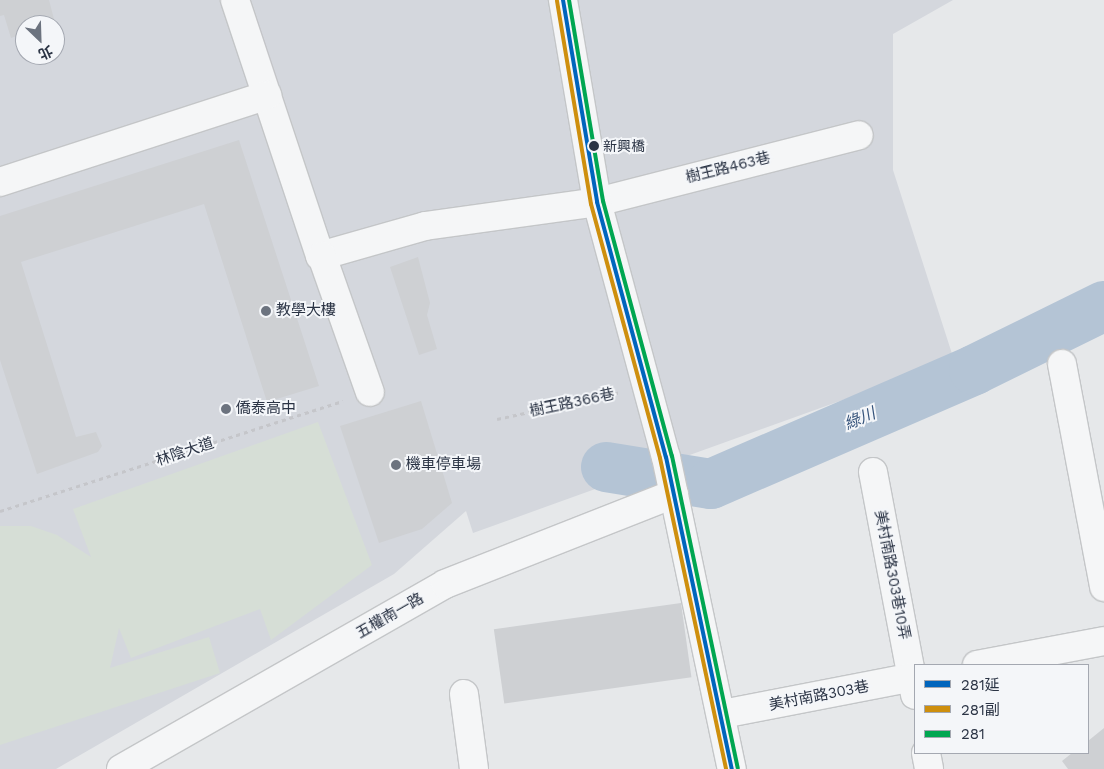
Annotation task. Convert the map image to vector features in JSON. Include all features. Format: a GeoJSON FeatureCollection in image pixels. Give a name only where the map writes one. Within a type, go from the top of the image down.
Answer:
{"type":"FeatureCollection","features":[{"type":"Feature","properties":{"kind":"street"},"geometry":{"type":"LineString","coordinates":[[235,0],[370,392]]}},
{"type":"Feature","properties":{"kind":"street"},"geometry":{"type":"LineString","coordinates":[[563,0],[597,202],[662,443],[722,714],[732,769]]}},
{"type":"Feature","properties":{"kind":"street"},"geometry":{"type":"LineString","coordinates":[[0,182],[267,95]]}},
{"type":"Feature","properties":{"kind":"street","name":"樹王路463巷"},"geometry":{"type":"LineString","coordinates":[[322,256],[425,226],[597,202],[860,135]]}},
{"type":"Feature","properties":{"kind":"street"},"geometry":{"type":"LineString","coordinates":[[1062,364],[1104,586]]}},
{"type":"Feature","properties":{"kind":"street","name":"美村南路303巷10弄"},"geometry":{"type":"LineString","coordinates":[[873,472],[914,683]]}},
{"type":"Feature","properties":{"kind":"street","name":"五權南一路"},"geometry":{"type":"LineString","coordinates":[[121,769],[445,584],[674,494]]}},
{"type":"Feature","properties":{"kind":"street"},"geometry":{"type":"LineString","coordinates":[[982,664],[1104,641]]}},
{"type":"Feature","properties":{"kind":"street","name":"美村南路303巷"},"geometry":{"type":"LineString","coordinates":[[722,714],[914,683]]}},
{"type":"Feature","properties":{"kind":"street"},"geometry":{"type":"LineString","coordinates":[[464,694],[474,769]]}},
{"type":"Feature","properties":{"kind":"street"},"geometry":{"type":"LineString","coordinates":[[926,754],[929,769]]}},
{"type":"Feature","properties":{"kind":"path","name":"樹王路366巷"},"geometry":{"type":"LineString","coordinates":[[497,419],[647,387]]}},
{"type":"Feature","properties":{"kind":"path","name":"林陰大道"},"geometry":{"type":"LineString","coordinates":[[0,511],[370,392]]}},
{"type":"Feature","properties":{"kind":"shaded area"},"geometry":{"type":"Polygon","coordinates":[[[0,0],[953,0],[893,34],[893,170],[954,360],[473,533],[466,511],[394,574],[56,769],[0,769],[0,0]]]}},
{"type":"Feature","properties":{"kind":"shaded area"},"geometry":{"type":"Polygon","coordinates":[[[318,422],[372,565],[271,640],[260,609],[131,658],[119,628],[110,668],[209,637],[220,673],[0,745],[0,526],[31,526],[57,535],[91,557],[73,509],[318,422]]]}},
{"type":"Feature","properties":{"kind":"building"},"geometry":{"type":"Polygon","coordinates":[[[0,0],[49,0],[53,15],[15,15],[15,37],[11,38],[4,15],[0,16],[0,0]]]}},
{"type":"Feature","properties":{"kind":"building","name":"教學大樓"},"geometry":{"type":"Polygon","coordinates":[[[239,140],[319,386],[267,402],[204,204],[21,262],[76,437],[96,432],[102,446],[98,452],[37,474],[0,360],[0,216],[239,140]]]}},
{"type":"Feature","properties":{"kind":"building"},"geometry":{"type":"Polygon","coordinates":[[[418,257],[430,303],[427,315],[437,349],[419,355],[390,267],[418,257]]]}},
{"type":"Feature","properties":{"kind":"building","name":"機車停車場"},"geometry":{"type":"Polygon","coordinates":[[[421,401],[452,503],[422,529],[379,543],[340,426],[421,401]]]}},
{"type":"Feature","properties":{"kind":"building"},"geometry":{"type":"Polygon","coordinates":[[[681,603],[691,677],[504,704],[494,629],[681,603]]]}},
{"type":"Feature","properties":{"kind":"building"},"geometry":{"type":"Polygon","coordinates":[[[1104,728],[1104,769],[1068,769],[1062,761],[1071,754],[1089,754],[1089,740],[1104,728]]]}},
{"type":"Feature","properties":{"kind":"waterway","name":"綠川"},"geometry":{"type":"LineString","coordinates":[[606,467],[711,484],[974,370],[1104,306]]}},
{"type":"Feature","properties":{"kind":"transit line","name":"281延"},"geometry":{"type":"LineString","coordinates":[[563,0],[597,202],[666,457],[732,769]]}},
{"type":"Feature","properties":{"kind":"transit line","name":"281"},"geometry":{"type":"LineString","coordinates":[[569,0],[603,201],[672,456],[738,768]]}},
{"type":"Feature","properties":{"kind":"transit line","name":"281副"},"geometry":{"type":"LineString","coordinates":[[557,1],[591,204],[660,458],[726,769]]}},
{"type":"Feature","properties":{"kind":"place","name":"新興橋"},"geometry":{"type":"Point","coordinates":[594,146]}},
{"type":"Feature","properties":{"kind":"place","name":"教學大樓"},"geometry":{"type":"Point","coordinates":[266,311]}},
{"type":"Feature","properties":{"kind":"place","name":"僑泰高中"},"geometry":{"type":"Point","coordinates":[226,409]}},
{"type":"Feature","properties":{"kind":"place","name":"機車停車場"},"geometry":{"type":"Point","coordinates":[396,465]}}]}
